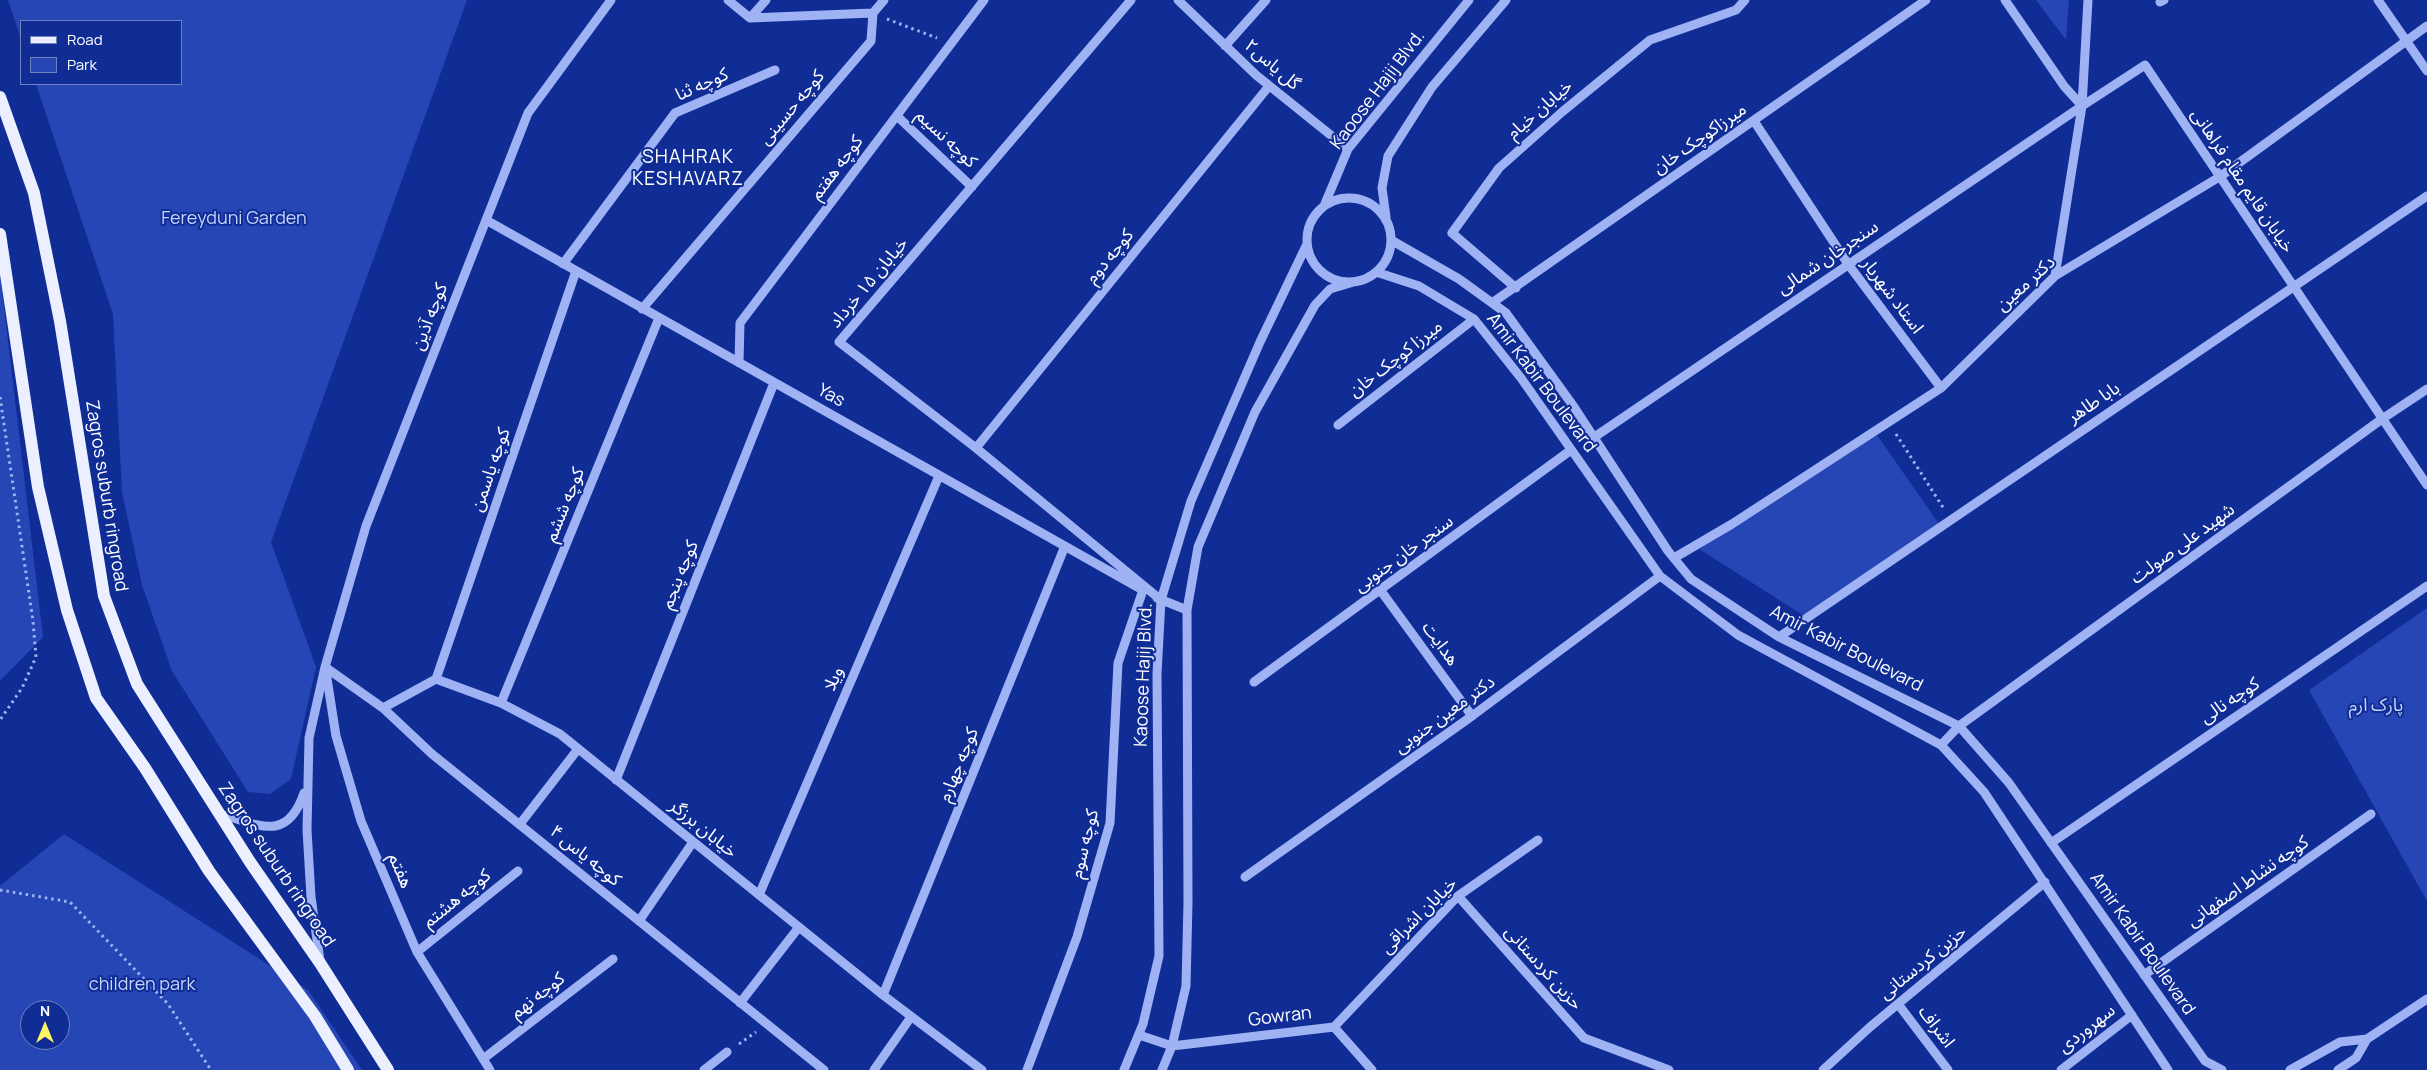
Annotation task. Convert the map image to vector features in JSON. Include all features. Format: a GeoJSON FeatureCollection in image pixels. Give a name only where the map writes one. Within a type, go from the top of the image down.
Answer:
{"type":"FeatureCollection","features":[{"type":"Feature","properties":{"kind":"main road","name":"Zagros suburb ringroad"},"geometry":{"type":"LineString","coordinates":[[0,97],[34,193],[60,321],[104,596],[137,684],[250,862],[320,963],[388,1070]]}},
{"type":"Feature","properties":{"kind":"main road"},"geometry":{"type":"LineString","coordinates":[[0,234],[38,487],[67,610],[96,698],[145,768],[209,871],[315,1016],[348,1070]]}},
{"type":"Feature","properties":{"kind":"street","name":"کوچه آذین"},"geometry":{"type":"LineString","coordinates":[[306,786],[308,738],[366,526],[528,113],[610,0]]}},
{"type":"Feature","properties":{"kind":"street"},"geometry":{"type":"LineString","coordinates":[[728,0],[750,18],[873,13],[884,0]]}},
{"type":"Feature","properties":{"kind":"street"},"geometry":{"type":"LineString","coordinates":[[750,18],[766,0]]}},
{"type":"Feature","properties":{"kind":"street","name":"کوچه هفتم"},"geometry":{"type":"LineString","coordinates":[[739,363],[740,323],[984,0]]}},
{"type":"Feature","properties":{"kind":"street","name":"خیابان ۱۵ خرداد"},"geometry":{"type":"LineString","coordinates":[[1131,0],[839,342],[976,448],[1161,600]]}},
{"type":"Feature","properties":{"kind":"street","name":"گل یاس۲"},"geometry":{"type":"LineString","coordinates":[[1178,0],[1269,86],[1348,149]]}},
{"type":"Feature","properties":{"kind":"street"},"geometry":{"type":"LineString","coordinates":[[1225,46],[1266,0]]}},
{"type":"Feature","properties":{"kind":"street","name":"Kaoose Hajij Blvd."},"geometry":{"type":"LineString","coordinates":[[1324,206],[1348,149],[1469,0]]}},
{"type":"Feature","properties":{"kind":"street"},"geometry":{"type":"LineString","coordinates":[[1162,1070],[1172,1046],[1186,986],[1188,903],[1187,610],[1198,547],[1256,412],[1315,305],[1330,289],[1357,281],[1376,272],[1390,252],[1391,240],[1382,188],[1388,156],[1432,87],[1506,0]]}},
{"type":"Feature","properties":{"kind":"street","name":"خیابان خیام"},"geometry":{"type":"LineString","coordinates":[[1516,288],[1452,233],[1499,168],[1562,112],[1650,40],[1736,10],[1745,0]]}},
{"type":"Feature","properties":{"kind":"street","name":"میرزاکوچک خان"},"geometry":{"type":"LineString","coordinates":[[1492,303],[1926,0]]}},
{"type":"Feature","properties":{"kind":"street"},"geometry":{"type":"LineString","coordinates":[[2005,0],[2064,86],[2082,106]]}},
{"type":"Feature","properties":{"kind":"street"},"geometry":{"type":"LineString","coordinates":[[2055,276],[2082,106],[2088,0]]}},
{"type":"Feature","properties":{"kind":"street"},"geometry":{"type":"LineString","coordinates":[[2378,0],[2427,71]]}},
{"type":"Feature","properties":{"kind":"street","name":"کوچه حسینی"},"geometry":{"type":"LineString","coordinates":[[642,309],[871,41],[873,13]]}},
{"type":"Feature","properties":{"kind":"street","name":"دکتر معین"},"geometry":{"type":"LineString","coordinates":[[1674,558],[1732,524],[1941,388],[2055,276],[2221,176],[2427,26]]}},
{"type":"Feature","properties":{"kind":"street","name":"خیابان قایم مقام فراهانی"},"geometry":{"type":"LineString","coordinates":[[2082,106],[2145,65],[2427,485]]}},
{"type":"Feature","properties":{"kind":"street","name":"کوچه ثنا"},"geometry":{"type":"LineString","coordinates":[[563,264],[675,113],[775,70]]}},
{"type":"Feature","properties":{"kind":"street","name":"کوچه دوم"},"geometry":{"type":"LineString","coordinates":[[976,448],[1269,86]]}},
{"type":"Feature","properties":{"kind":"street","name":"سنجرخان شمالی"},"geometry":{"type":"LineString","coordinates":[[1593,438],[2082,106]]}},
{"type":"Feature","properties":{"kind":"street","name":"کوچه نسیم"},"geometry":{"type":"LineString","coordinates":[[897,116],[972,187]]}},
{"type":"Feature","properties":{"kind":"street","name":"استاد شهریار"},"geometry":{"type":"LineString","coordinates":[[1754,121],[1848,264],[1941,388]]}},
{"type":"Feature","properties":{"kind":"street","name":"بابا طاهر"},"geometry":{"type":"LineString","coordinates":[[1779,637],[2427,196]]}},
{"type":"Feature","properties":{"kind":"street"},"geometry":{"type":"LineString","coordinates":[[1357,281],[1345,282],[1324,274],[1315,266],[1307,244],[1310,223],[1324,206],[1334,200],[1358,199],[1369,203],[1386,219]]}},
{"type":"Feature","properties":{"kind":"street","name":"Yas"},"geometry":{"type":"LineString","coordinates":[[486,220],[1161,600]]}},
{"type":"Feature","properties":{"kind":"street","name":"Amir Kabir Boulevard"},"geometry":{"type":"LineString","coordinates":[[1391,240],[1459,279],[1506,313],[1518,327],[1674,558],[1691,579],[1779,637],[1959,726],[2009,783],[2205,1061],[2222,1070]]}},
{"type":"Feature","properties":{"kind":"street","name":"Kaoose Hajij Blvd."},"geometry":{"type":"LineString","coordinates":[[1124,1070],[1138,1035],[1159,956],[1157,674],[1161,600],[1191,501],[1260,342],[1307,244]]}},
{"type":"Feature","properties":{"kind":"street","name":"کوچه یاسمن"},"geometry":{"type":"LineString","coordinates":[[436,679],[576,271]]}},
{"type":"Feature","properties":{"kind":"street","name":"Amir Kabir Boulevard"},"geometry":{"type":"LineString","coordinates":[[1376,272],[1420,286],[1474,319],[1521,378],[1660,576],[1738,635],[1941,745],[1984,792],[2168,1069]]}},
{"type":"Feature","properties":{"kind":"street","name":"کوچه ششم"},"geometry":{"type":"LineString","coordinates":[[501,703],[659,318]]}},
{"type":"Feature","properties":{"kind":"street","name":"میرزا کوچک خان"},"geometry":{"type":"LineString","coordinates":[[1338,424],[1474,319]]}},
{"type":"Feature","properties":{"kind":"street","name":"کوچه پنجم"},"geometry":{"type":"LineString","coordinates":[[616,780],[774,383]]}},
{"type":"Feature","properties":{"kind":"street","name":"شهید علی صولت"},"geometry":{"type":"LineString","coordinates":[[1941,745],[1959,726],[2382,419],[2427,390]]}},
{"type":"Feature","properties":{"kind":"street","name":"سنجر خان جنوبی"},"geometry":{"type":"LineString","coordinates":[[1254,682],[1381,591],[1571,450]]}},
{"type":"Feature","properties":{"kind":"street","name":"ویلا"},"geometry":{"type":"LineString","coordinates":[[759,895],[939,476]]}},
{"type":"Feature","properties":{"kind":"street","name":"کوچه چهارم"},"geometry":{"type":"LineString","coordinates":[[883,995],[1065,546]]}},
{"type":"Feature","properties":{"kind":"street","name":"دکتر معین جنوبی"},"geometry":{"type":"LineString","coordinates":[[1246,877],[1472,716],[1660,576]]}},
{"type":"Feature","properties":{"kind":"street","name":"کوچه نالی"},"geometry":{"type":"LineString","coordinates":[[2051,843],[2427,586]]}},
{"type":"Feature","properties":{"kind":"street","name":"کوچه سوم"},"geometry":{"type":"LineString","coordinates":[[1027,1070],[1076,937],[1110,823],[1118,663],[1143,590]]}},
{"type":"Feature","properties":{"kind":"street","name":"هدایت"},"geometry":{"type":"LineString","coordinates":[[1381,591],[1472,716]]}},
{"type":"Feature","properties":{"kind":"street"},"geometry":{"type":"LineString","coordinates":[[1161,600],[1187,610]]}},
{"type":"Feature","properties":{"kind":"street","name":"کوچه یاس ۴"},"geometry":{"type":"LineString","coordinates":[[326,667],[383,708],[432,754],[824,1070]]}},
{"type":"Feature","properties":{"kind":"street","name":"هفتم"},"geometry":{"type":"LineString","coordinates":[[326,667],[336,736],[361,821],[417,952],[490,1070]]}},
{"type":"Feature","properties":{"kind":"street"},"geometry":{"type":"LineString","coordinates":[[383,708],[436,679]]}},
{"type":"Feature","properties":{"kind":"street","name":"خیابان برزگر"},"geometry":{"type":"LineString","coordinates":[[436,679],[501,703],[560,734],[883,995],[982,1070]]}},
{"type":"Feature","properties":{"kind":"street"},"geometry":{"type":"LineString","coordinates":[[520,824],[578,749]]}},
{"type":"Feature","properties":{"kind":"street"},"geometry":{"type":"LineString","coordinates":[[220,814],[266,827],[283,825],[292,820],[300,806],[306,786]]}},
{"type":"Feature","properties":{"kind":"street"},"geometry":{"type":"LineString","coordinates":[[306,786],[311,897],[320,963]]}},
{"type":"Feature","properties":{"kind":"street","name":"کوچه نشاط اصفهانی"},"geometry":{"type":"LineString","coordinates":[[2144,975],[2371,814]]}},
{"type":"Feature","properties":{"kind":"street","name":"خیابان اشراقی"},"geometry":{"type":"LineString","coordinates":[[1334,1027],[1458,896],[1538,840]]}},
{"type":"Feature","properties":{"kind":"street"},"geometry":{"type":"LineString","coordinates":[[639,921],[692,842]]}},
{"type":"Feature","properties":{"kind":"street","name":"کوچه هشتم"},"geometry":{"type":"LineString","coordinates":[[417,952],[518,871]]}},
{"type":"Feature","properties":{"kind":"street","name":"حزین کردستانی"},"geometry":{"type":"LineString","coordinates":[[1822,1070],[2045,882]]}},
{"type":"Feature","properties":{"kind":"street","name":"حزین کردستانی"},"geometry":{"type":"LineString","coordinates":[[1458,896],[1584,1038],[1669,1070]]}},
{"type":"Feature","properties":{"kind":"street"},"geometry":{"type":"LineString","coordinates":[[740,1003],[799,927]]}},
{"type":"Feature","properties":{"kind":"street","name":"کوچه نهم"},"geometry":{"type":"LineString","coordinates":[[483,1060],[613,959]]}},
{"type":"Feature","properties":{"kind":"street"},"geometry":{"type":"LineString","coordinates":[[2290,1070],[2340,1042],[2367,1038],[2427,999]]}},
{"type":"Feature","properties":{"kind":"street","name":"اشراف"},"geometry":{"type":"LineString","coordinates":[[1898,1004],[1948,1070]]}},
{"type":"Feature","properties":{"kind":"street","name":"سهروردی"},"geometry":{"type":"LineString","coordinates":[[2061,1070],[2132,1014]]}},
{"type":"Feature","properties":{"kind":"street"},"geometry":{"type":"LineString","coordinates":[[874,1070],[911,1017]]}},
{"type":"Feature","properties":{"kind":"street","name":"Gowran"},"geometry":{"type":"LineString","coordinates":[[1172,1046],[1334,1027],[1372,1070]]}},
{"type":"Feature","properties":{"kind":"street"},"geometry":{"type":"LineString","coordinates":[[1138,1035],[1172,1046]]}},
{"type":"Feature","properties":{"kind":"street"},"geometry":{"type":"LineString","coordinates":[[2338,1070],[2356,1058],[2367,1038]]}},
{"type":"Feature","properties":{"kind":"street"},"geometry":{"type":"LineString","coordinates":[[704,1070],[727,1052]]}},
{"type":"Feature","properties":{"kind":"path"},"geometry":{"type":"LineString","coordinates":[[873,13],[952,44]]}},
{"type":"Feature","properties":{"kind":"path"},"geometry":{"type":"LineString","coordinates":[[0,397],[33,621],[36,657],[22,688],[0,720]]}},
{"type":"Feature","properties":{"kind":"path"},"geometry":{"type":"LineString","coordinates":[[1889,422],[1913,464],[1951,520]]}},
{"type":"Feature","properties":{"kind":"path"},"geometry":{"type":"LineString","coordinates":[[0,890],[70,902],[168,1004],[211,1070]]}},
{"type":"Feature","properties":{"kind":"path"},"geometry":{"type":"LineString","coordinates":[[727,1052],[767,1025]]}},
{"type":"Feature","properties":{"kind":"green space","name":"Fereyduni Garden"},"geometry":{"type":"Polygon","coordinates":[[[8,0],[467,0],[271,542],[316,667],[291,779],[270,794],[248,792],[172,671],[142,585],[122,492],[113,314],[36,85],[182,85],[182,20],[20,20],[20,36],[8,0]]]}},
{"type":"Feature","properties":{"kind":"green space"},"geometry":{"type":"Polygon","coordinates":[[[2036,0],[2069,0],[2066,40],[2036,0]]]}},
{"type":"Feature","properties":{"kind":"green space"},"geometry":{"type":"Polygon","coordinates":[[[0,273],[43,637],[0,681],[0,273]]]}},
{"type":"Feature","properties":{"kind":"green space"},"geometry":{"type":"Polygon","coordinates":[[[1877,435],[1944,531],[1809,619],[1699,549],[1877,435]]]}},
{"type":"Feature","properties":{"kind":"green space","name":"پارک ارم"},"geometry":{"type":"Polygon","coordinates":[[[2427,608],[2427,901],[2309,690],[2427,608]]]}},
{"type":"Feature","properties":{"kind":"green space","name":"children park"},"geometry":{"type":"Polygon","coordinates":[[[64,834],[308,990],[362,1070],[0,1070],[0,886],[64,834]]]}},
{"type":"Feature","properties":{"kind":"district","name":"SHAHRAK KESHAVARZ"},"geometry":{"type":"Point","coordinates":[688,169]}}]}
